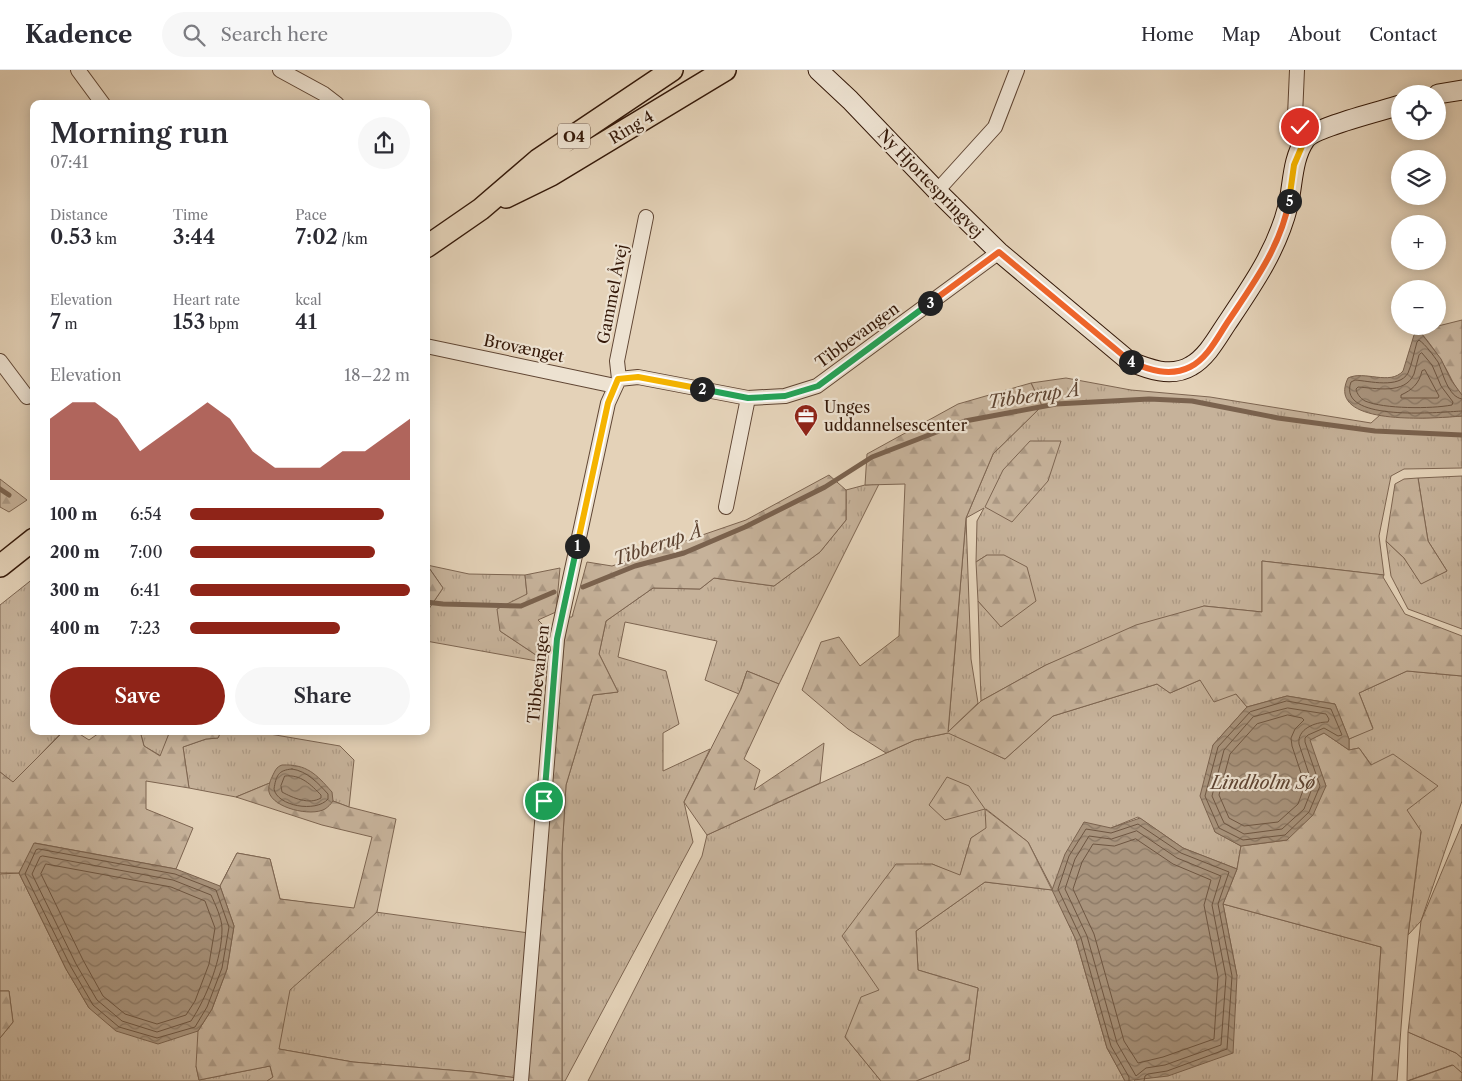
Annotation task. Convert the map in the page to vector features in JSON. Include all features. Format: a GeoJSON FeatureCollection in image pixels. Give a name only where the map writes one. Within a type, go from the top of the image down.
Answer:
{"type":"FeatureCollection","features":[{"type":"Feature","properties":{"kind":"main road","name":"Ring 4"},"geometry":{"type":"LineString","coordinates":[[430,244],[481,209],[538,160],[672,70]]}},
{"type":"Feature","properties":{"kind":"main road","name":"Ring 4"},"geometry":{"type":"LineString","coordinates":[[481,209],[551,175],[725,70]]}},
{"type":"Feature","properties":{"kind":"main road"},"geometry":{"type":"LineString","coordinates":[[0,566],[30,542]]}},
{"type":"Feature","properties":{"kind":"street"},"geometry":{"type":"LineString","coordinates":[[78,70],[100,100]]}},
{"type":"Feature","properties":{"kind":"street"},"geometry":{"type":"LineString","coordinates":[[280,70],[332,100]]}},
{"type":"Feature","properties":{"kind":"street","name":"Ny Hjortespringvej"},"geometry":{"type":"LineString","coordinates":[[818,70],[850,100],[937,191],[999,252],[1129,362],[1151,370],[1171,372],[1190,367],[1207,353],[1260,273],[1278,236],[1288,205],[1294,165],[1305,139]]}},
{"type":"Feature","properties":{"kind":"street","name":"Ny Hjortespringvej"},"geometry":{"type":"LineString","coordinates":[[836,70],[850,100]]}},
{"type":"Feature","properties":{"kind":"street"},"geometry":{"type":"LineString","coordinates":[[937,191],[995,127],[1017,70]]}},
{"type":"Feature","properties":{"kind":"street"},"geometry":{"type":"LineString","coordinates":[[1297,70],[1295,116],[1305,139],[1330,126],[1391,108]]}},
{"type":"Feature","properties":{"kind":"street"},"geometry":{"type":"LineString","coordinates":[[1446,93],[1462,90]]}},
{"type":"Feature","properties":{"kind":"street","name":"Gammel Åvej"},"geometry":{"type":"LineString","coordinates":[[617,382],[617,361],[646,217]]}},
{"type":"Feature","properties":{"kind":"street","name":"Tibbevangen"},"geometry":{"type":"LineString","coordinates":[[521,1081],[557,639],[608,403],[617,382],[638,377],[748,398],[785,396],[818,386],[999,252]]}},
{"type":"Feature","properties":{"kind":"street","name":"Brovænget"},"geometry":{"type":"LineString","coordinates":[[430,347],[617,382]]}},
{"type":"Feature","properties":{"kind":"street"},"geometry":{"type":"LineString","coordinates":[[0,361],[27,397]]}},
{"type":"Feature","properties":{"kind":"street"},"geometry":{"type":"LineString","coordinates":[[726,507],[748,398]]}},
{"type":"Feature","properties":{"kind":"green space"},"geometry":{"type":"Polygon","coordinates":[[[1462,320],[1462,395],[1437,354],[1423,335],[1446,335],[1446,324],[1462,320]]]}},
{"type":"Feature","properties":{"kind":"green space"},"geometry":{"type":"Polygon","coordinates":[[[1066,378],[1131,390],[1210,397],[1371,423],[1380,415],[1423,418],[1462,416],[1462,468],[1404,469],[1391,476],[1379,536],[1384,575],[1262,561],[1262,612],[1204,606],[1046,665],[981,701],[978,601],[1001,626],[987,555],[976,562],[977,521],[984,508],[966,518],[993,454],[1042,406],[1031,383],[1066,378]]]}},
{"type":"Feature","properties":{"kind":"green space"},"geometry":{"type":"Polygon","coordinates":[[[1031,383],[1042,406],[993,454],[966,518],[948,732],[981,701],[1046,665],[1136,625],[1204,606],[1262,612],[1262,561],[1384,575],[1383,577],[1405,614],[1462,636],[1462,676],[1407,671],[1359,693],[1373,729],[1349,739],[1335,704],[1287,696],[1247,707],[1236,694],[1214,702],[1200,680],[1170,693],[1157,684],[1053,716],[1005,759],[948,733],[915,740],[886,753],[848,729],[802,690],[821,642],[839,637],[860,666],[899,636],[905,484],[865,485],[867,454],[958,404],[1031,383]]]}},
{"type":"Feature","properties":{"kind":"green space"},"geometry":{"type":"Polygon","coordinates":[[[1030,441],[1061,441],[1048,481],[1012,522],[985,507],[1003,470],[1030,441]]]}},
{"type":"Feature","properties":{"kind":"green space"},"geometry":{"type":"Polygon","coordinates":[[[829,475],[846,490],[846,520],[820,552],[774,586],[714,578],[700,589],[653,588],[606,621],[599,654],[618,692],[593,695],[566,785],[562,852],[562,1081],[527,1081],[564,643],[568,617],[572,617],[587,562],[612,566],[746,520],[829,475]]]}},
{"type":"Feature","properties":{"kind":"green space"},"geometry":{"type":"Polygon","coordinates":[[[1462,476],[1462,629],[1408,609],[1391,576],[1386,541],[1404,558],[1421,583],[1447,571],[1428,541],[1418,478],[1462,476]]]}},
{"type":"Feature","properties":{"kind":"green space"},"geometry":{"type":"Polygon","coordinates":[[[1418,478],[1428,541],[1447,571],[1421,584],[1404,558],[1386,541],[1395,484],[1404,479],[1418,478]]]}},
{"type":"Feature","properties":{"kind":"green space"},"geometry":{"type":"Polygon","coordinates":[[[0,479],[27,500],[9,512],[0,507],[0,479]]]}},
{"type":"Feature","properties":{"kind":"green space"},"geometry":{"type":"Polygon","coordinates":[[[879,484],[779,684],[747,671],[739,694],[705,680],[717,641],[625,622],[618,657],[666,671],[679,724],[663,733],[663,771],[710,749],[684,802],[693,842],[565,1081],[562,1081],[562,852],[566,785],[593,695],[618,692],[599,654],[606,621],[653,588],[700,589],[714,578],[774,586],[820,552],[846,520],[846,490],[865,485],[879,484]]]}},
{"type":"Feature","properties":{"kind":"green space"},"geometry":{"type":"Polygon","coordinates":[[[966,518],[971,659],[978,703],[948,732],[966,518]]]}},
{"type":"Feature","properties":{"kind":"green space"},"geometry":{"type":"Polygon","coordinates":[[[987,555],[1004,555],[1027,567],[1036,601],[1001,627],[978,601],[976,562],[987,555]]]}},
{"type":"Feature","properties":{"kind":"green space"},"geometry":{"type":"Polygon","coordinates":[[[430,566],[469,574],[525,575],[527,594],[500,631],[548,663],[430,642],[430,607],[443,588],[430,569],[430,566]]]}},
{"type":"Feature","properties":{"kind":"green space"},"geometry":{"type":"Polygon","coordinates":[[[560,568],[556,612],[538,620],[552,634],[548,663],[500,631],[497,609],[527,594],[525,575],[560,568]]]}},
{"type":"Feature","properties":{"kind":"green space"},"geometry":{"type":"Polygon","coordinates":[[[430,569],[443,588],[430,607],[430,569]]]}},
{"type":"Feature","properties":{"kind":"green space"},"geometry":{"type":"Polygon","coordinates":[[[30,581],[30,735],[59,735],[13,783],[0,772],[0,605],[30,581]]]}},
{"type":"Feature","properties":{"kind":"green space"},"geometry":{"type":"Polygon","coordinates":[[[747,671],[779,684],[744,759],[760,770],[754,790],[824,743],[820,783],[707,835],[684,802],[741,689],[747,671]]]}},
{"type":"Feature","properties":{"kind":"green space"},"geometry":{"type":"Polygon","coordinates":[[[1407,671],[1462,676],[1462,801],[1421,921],[1408,935],[1421,832],[1359,748],[1349,750],[1349,739],[1373,728],[1359,693],[1407,671]]]}},
{"type":"Feature","properties":{"kind":"green space"},"geometry":{"type":"Polygon","coordinates":[[[1200,680],[1236,694],[1247,707],[1213,745],[1215,832],[1241,846],[1237,869],[1183,848],[1138,817],[1111,828],[1053,890],[1028,842],[986,809],[987,828],[971,838],[960,876],[932,864],[880,990],[845,1037],[881,1081],[588,1081],[702,856],[707,835],[915,740],[948,732],[1005,759],[1053,716],[1157,684],[1170,693],[1200,680]]]}},
{"type":"Feature","properties":{"kind":"green space"},"geometry":{"type":"Polygon","coordinates":[[[1324,733],[1349,750],[1359,748],[1371,765],[1393,754],[1438,786],[1407,810],[1421,831],[1408,935],[1397,1081],[1372,1081],[1381,947],[1223,904],[1237,869],[1241,846],[1287,840],[1326,786],[1309,740],[1324,733]]]}},
{"type":"Feature","properties":{"kind":"green space"},"geometry":{"type":"Polygon","coordinates":[[[60,735],[81,735],[89,740],[96,735],[141,735],[144,746],[160,756],[168,735],[219,735],[218,738],[206,739],[183,747],[189,788],[146,781],[146,809],[193,828],[176,869],[35,843],[19,873],[0,873],[0,772],[13,782],[60,735]]]}},
{"type":"Feature","properties":{"kind":"green space"},"geometry":{"type":"Polygon","coordinates":[[[141,735],[169,735],[161,756],[144,746],[141,735]]]}},
{"type":"Feature","properties":{"kind":"green space"},"geometry":{"type":"Polygon","coordinates":[[[219,735],[275,735],[340,746],[354,760],[349,807],[277,780],[236,797],[189,788],[183,747],[206,739],[218,738],[219,735]]]}},
{"type":"Feature","properties":{"kind":"green space"},"geometry":{"type":"Polygon","coordinates":[[[947,777],[969,786],[985,809],[945,820],[929,805],[947,777]]]}},
{"type":"Feature","properties":{"kind":"green space"},"geometry":{"type":"Polygon","coordinates":[[[277,780],[349,807],[396,819],[377,912],[290,990],[279,1049],[353,1062],[473,1072],[517,1078],[517,1081],[267,1081],[273,1077],[270,1066],[199,1080],[196,1066],[198,1031],[212,1009],[227,969],[234,926],[220,886],[237,853],[270,859],[280,899],[354,908],[372,837],[322,825],[236,797],[277,780]]]}},
{"type":"Feature","properties":{"kind":"green space"},"geometry":{"type":"Polygon","coordinates":[[[985,809],[1028,842],[1052,890],[985,882],[916,931],[918,970],[978,988],[969,1060],[916,1081],[881,1081],[845,1037],[861,997],[879,990],[842,936],[896,864],[932,864],[960,875],[971,838],[986,828],[985,809]]]}},
{"type":"Feature","properties":{"kind":"green space"},"geometry":{"type":"Polygon","coordinates":[[[1462,824],[1462,1058],[1456,1053],[1408,1032],[1421,921],[1462,824]]]}},
{"type":"Feature","properties":{"kind":"green space"},"geometry":{"type":"Polygon","coordinates":[[[237,853],[270,859],[280,899],[529,933],[517,1078],[473,1072],[353,1062],[279,1049],[196,1066],[199,1080],[270,1066],[273,1078],[267,1081],[0,1081],[0,1038],[13,1022],[9,991],[0,991],[0,874],[19,873],[66,969],[89,1008],[198,1031],[212,1009],[227,969],[234,926],[220,886],[237,853]]]}},
{"type":"Feature","properties":{"kind":"green space"},"geometry":{"type":"Polygon","coordinates":[[[985,882],[1053,890],[1076,940],[1107,1048],[1125,1081],[916,1081],[969,1060],[978,988],[918,970],[916,931],[985,882]]]}},
{"type":"Feature","properties":{"kind":"green space"},"geometry":{"type":"Polygon","coordinates":[[[1223,904],[1381,947],[1372,1081],[1134,1081],[1237,976],[1223,904]]]}},
{"type":"Feature","properties":{"kind":"green space"},"geometry":{"type":"Polygon","coordinates":[[[0,991],[9,991],[13,1022],[0,1038],[0,991]]]}},
{"type":"Feature","properties":{"kind":"green space"},"geometry":{"type":"Polygon","coordinates":[[[1408,1032],[1456,1053],[1462,1058],[1462,1073],[1452,1065],[1407,1081],[1408,1032]]]}},
{"type":"Feature","properties":{"kind":"green space"},"geometry":{"type":"Polygon","coordinates":[[[1453,1065],[1462,1073],[1462,1081],[1408,1081],[1453,1065]]]}},
{"type":"Feature","properties":{"kind":"water"},"geometry":{"type":"Polygon","coordinates":[[[1414,335],[1423,335],[1441,359],[1451,380],[1462,395],[1462,416],[1409,418],[1367,413],[1352,405],[1345,394],[1348,378],[1362,376],[1384,378],[1398,375],[1403,371],[1414,335]]]}},
{"type":"Feature","properties":{"kind":"water","name":"Lindholm Sø"},"geometry":{"type":"Polygon","coordinates":[[[1287,696],[1335,704],[1349,739],[1349,750],[1324,733],[1310,740],[1326,786],[1313,815],[1287,840],[1241,846],[1215,832],[1200,796],[1213,745],[1247,707],[1287,696]]]}},
{"type":"Feature","properties":{"kind":"water"},"geometry":{"type":"Polygon","coordinates":[[[282,765],[305,768],[316,775],[332,792],[333,801],[325,809],[311,812],[293,810],[277,803],[269,792],[269,786],[276,770],[282,765]]]}},
{"type":"Feature","properties":{"kind":"water"},"geometry":{"type":"Polygon","coordinates":[[[1140,818],[1183,848],[1237,869],[1223,904],[1237,976],[1233,1053],[1168,1076],[1125,1081],[1107,1048],[1076,940],[1052,890],[1065,854],[1084,822],[1111,828],[1140,818]]]}},
{"type":"Feature","properties":{"kind":"water"},"geometry":{"type":"Polygon","coordinates":[[[34,843],[176,869],[220,886],[234,926],[227,969],[212,1009],[198,1031],[158,1044],[116,1031],[89,1008],[66,969],[19,873],[34,843]]]}},
{"type":"Feature","properties":{"kind":"waterway","name":"Tibberup Å"},"geometry":{"type":"LineString","coordinates":[[583,587],[635,566],[684,553],[745,527],[825,487],[872,457],[965,421],[1056,404],[1149,399],[1192,401],[1278,418],[1375,431],[1462,435]]}},
{"type":"Feature","properties":{"kind":"waterway","name":"Tibberup Å"},"geometry":{"type":"LineString","coordinates":[[0,489],[9,495]]}},
{"type":"Feature","properties":{"kind":"waterway","name":"Tibberup Å"},"geometry":{"type":"LineString","coordinates":[[430,602],[521,606],[554,592]]}},
{"type":"Feature","properties":{"kind":"place","name":"Unges uddannelsescenter"},"geometry":{"type":"Point","coordinates":[806,437]}},
{"type":"Feature","properties":{"kind":"route"},"geometry":{"type":"LineString","coordinates":[[544,801],[557,639],[608,403],[618,379],[638,377],[748,398],[785,396],[818,386],[999,252],[1129,362],[1151,370],[1171,372],[1190,367],[1207,353],[1260,273],[1278,236],[1288,205],[1294,165],[1305,139],[1300,127]]}}]}
